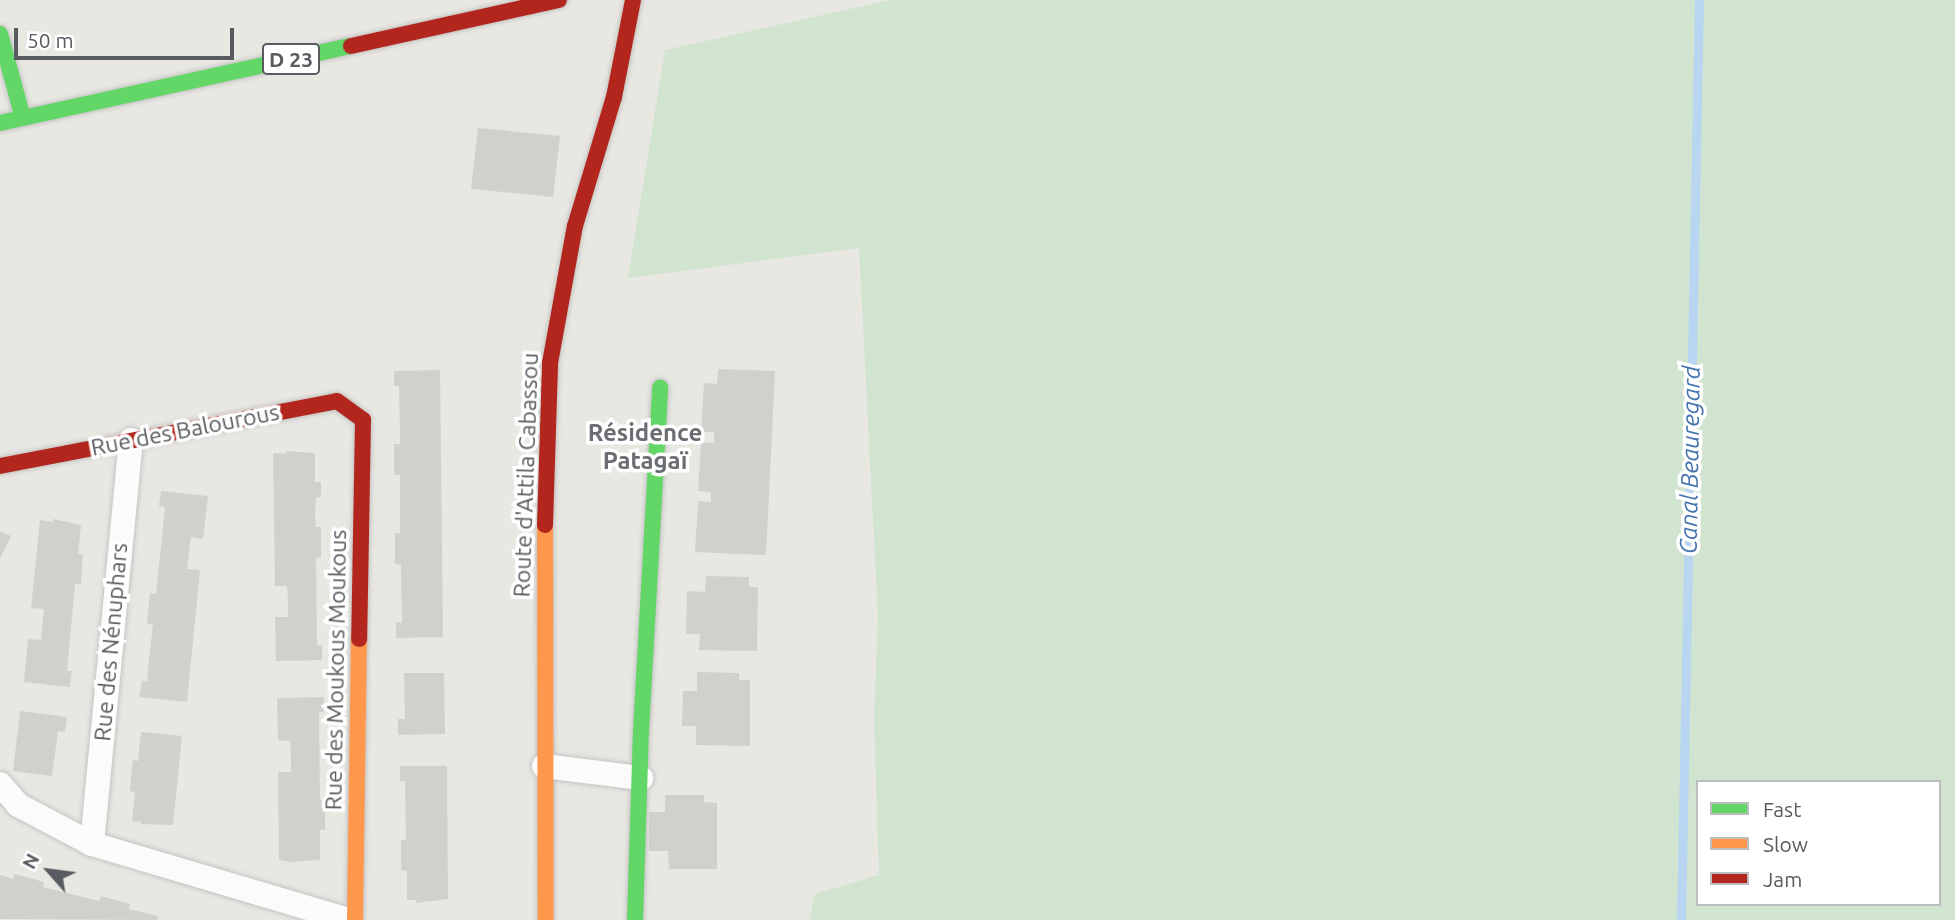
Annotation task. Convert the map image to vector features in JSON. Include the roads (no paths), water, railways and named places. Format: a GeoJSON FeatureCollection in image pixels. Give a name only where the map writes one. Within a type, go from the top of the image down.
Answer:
{"type":"FeatureCollection","features":[{"type":"Feature","properties":{"kind":"street","name":"D 23"},"geometry":{"type":"LineString","coordinates":[[0,123],[559,0]]}},
{"type":"Feature","properties":{"kind":"street","name":"Route d'Attila Cabassou"},"geometry":{"type":"LineString","coordinates":[[546,920],[543,570],[550,363],[575,226],[614,97],[633,0]]}},
{"type":"Feature","properties":{"kind":"street"},"geometry":{"type":"LineString","coordinates":[[0,34],[23,118]]}},
{"type":"Feature","properties":{"kind":"street"},"geometry":{"type":"LineString","coordinates":[[635,920],[641,778],[640,731],[660,388]]}},
{"type":"Feature","properties":{"kind":"street","name":"Rue des Balourous"},"geometry":{"type":"LineString","coordinates":[[0,466],[337,401],[363,420]]}},
{"type":"Feature","properties":{"kind":"street","name":"Rue des Moukous Moukous"},"geometry":{"type":"LineString","coordinates":[[355,920],[363,420]]}},
{"type":"Feature","properties":{"kind":"street","name":"Rue des Nénuphars"},"geometry":{"type":"LineString","coordinates":[[92,844],[131,440]]}},
{"type":"Feature","properties":{"kind":"street"},"geometry":{"type":"LineString","coordinates":[[544,766],[641,778]]}},
{"type":"Feature","properties":{"kind":"street"},"geometry":{"type":"LineString","coordinates":[[0,784],[19,805],[92,844],[349,920]]}},
{"type":"Feature","properties":{"kind":"waterway","name":"Canal Beauregard"},"geometry":{"type":"LineString","coordinates":[[1681,920],[1699,0]]}},
{"type":"Feature","properties":{"kind":"district","name":"Résidence Patagaï"},"geometry":{"type":"Point","coordinates":[645,447]}}]}
